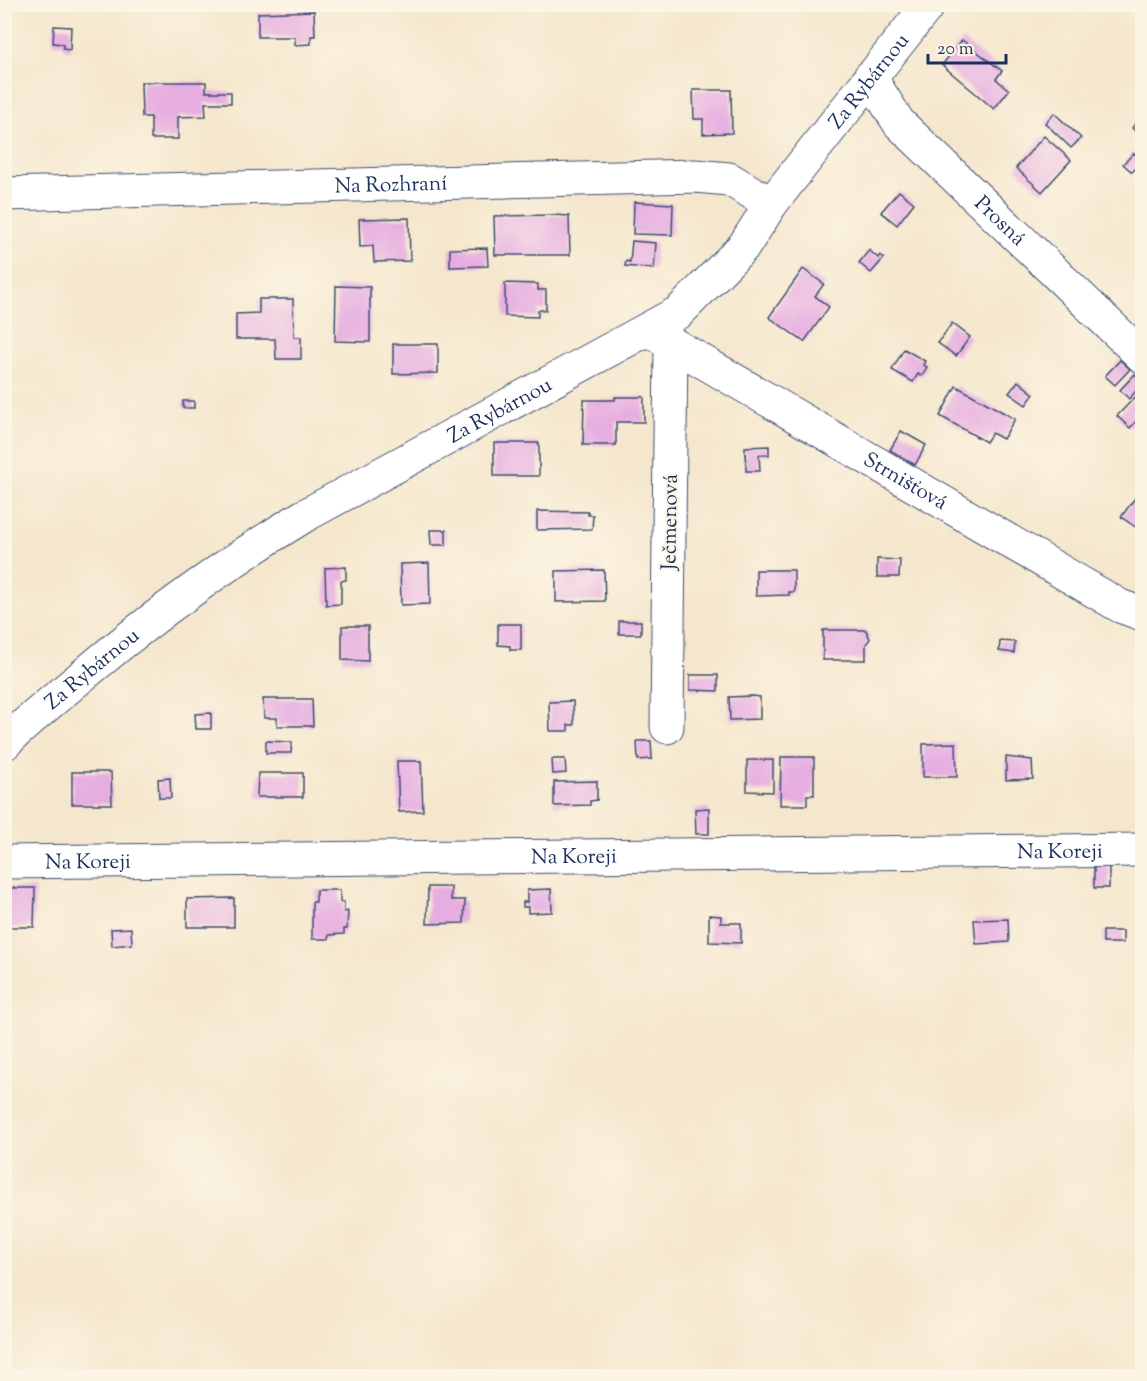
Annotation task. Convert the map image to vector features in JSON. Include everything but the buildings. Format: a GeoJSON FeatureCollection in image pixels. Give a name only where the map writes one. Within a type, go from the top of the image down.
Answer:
{"type":"FeatureCollection","features":[{"type":"Feature","properties":{"kind":"street","name":"Za Rybárnou"},"geometry":{"type":"LineString","coordinates":[[4,744],[134,632],[197,584],[252,547],[304,516],[660,337],[679,312],[744,246],[771,204],[929,4]]}},
{"type":"Feature","properties":{"kind":"street","name":"Prosná"},"geometry":{"type":"LineString","coordinates":[[870,77],[899,123],[1143,356]]}},
{"type":"Feature","properties":{"kind":"street","name":"Na Rozhraní"},"geometry":{"type":"LineString","coordinates":[[4,194],[695,176],[729,179],[771,204]]}},
{"type":"Feature","properties":{"kind":"street","name":"Strnišťová"},"geometry":{"type":"LineString","coordinates":[[660,337],[1120,606],[1143,614]]}},
{"type":"Feature","properties":{"kind":"street","name":"Ječmenová"},"geometry":{"type":"LineString","coordinates":[[660,337],[667,727]]}},
{"type":"Feature","properties":{"kind":"street","name":"Na Koreji"},"geometry":{"type":"LineString","coordinates":[[4,862],[1143,850]]}}]}
